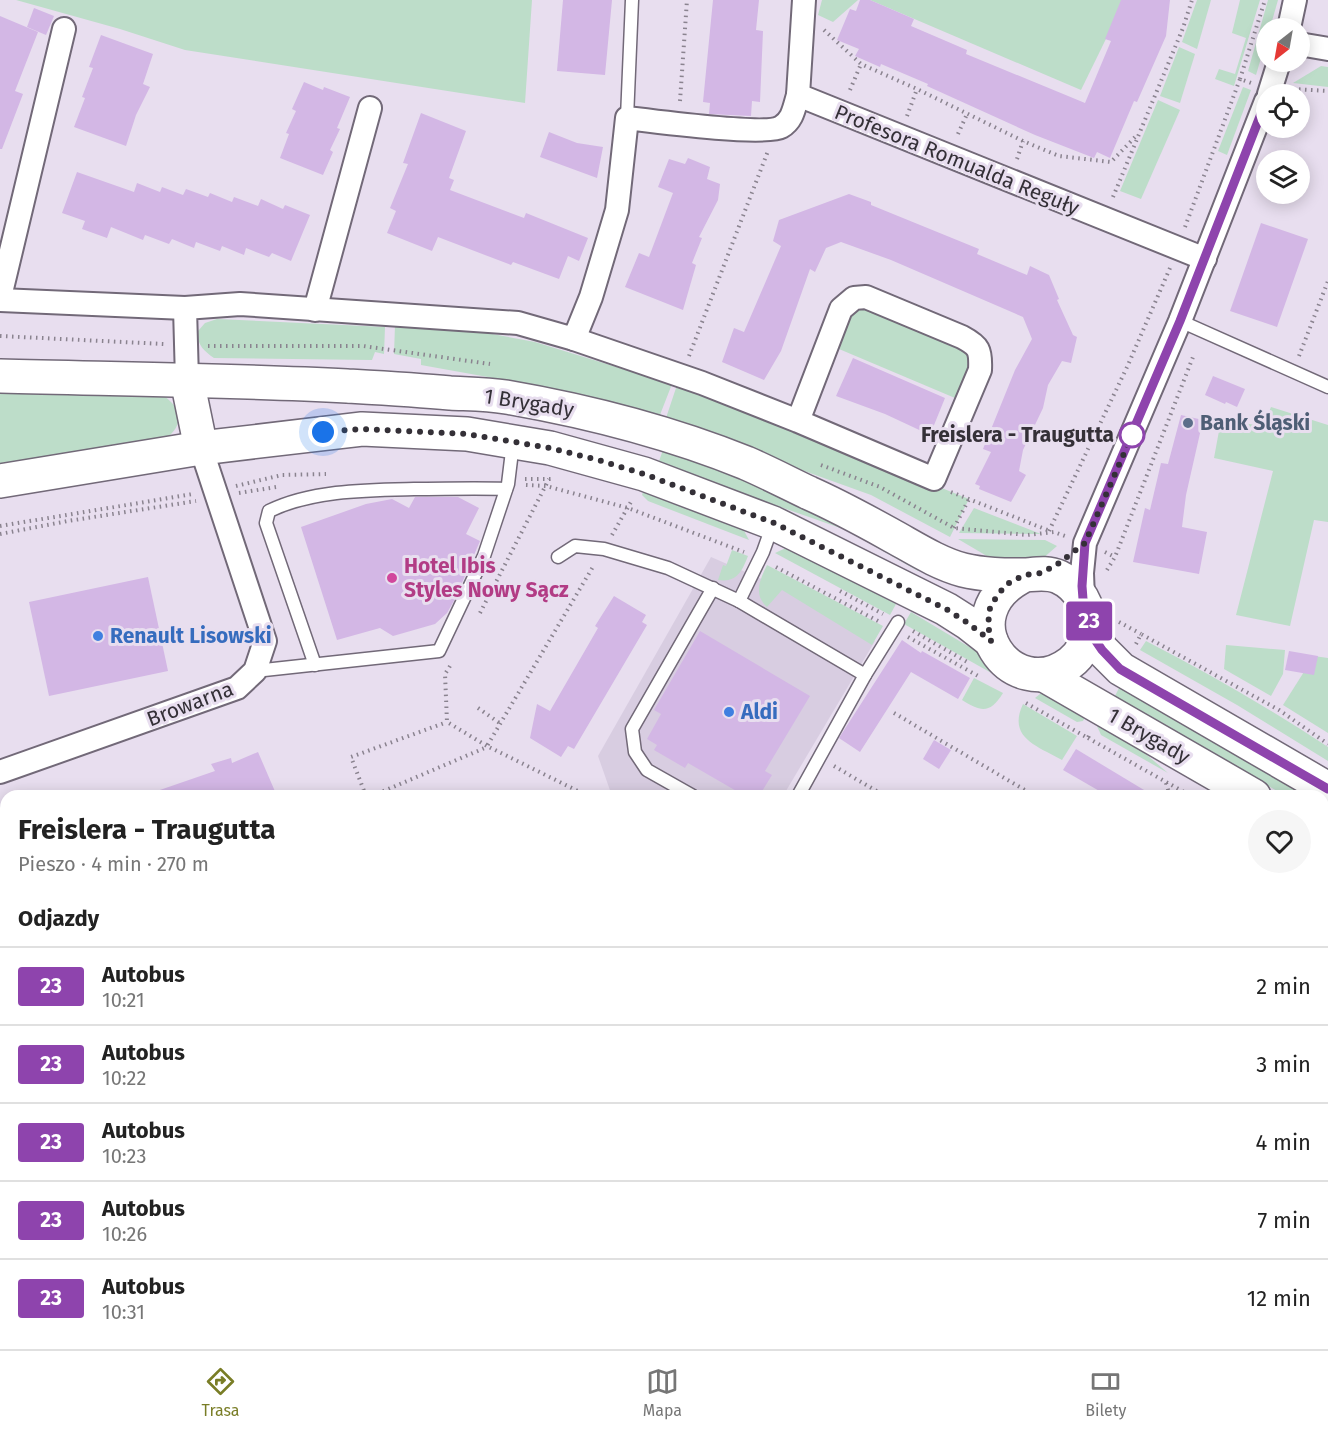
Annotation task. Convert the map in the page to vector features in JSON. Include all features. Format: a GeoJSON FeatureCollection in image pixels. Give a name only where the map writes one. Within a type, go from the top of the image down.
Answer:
{"type":"FeatureCollection","features":[{"type":"Feature","properties":{"kind":"street"},"geometry":{"type":"LineString","coordinates":[[574,339],[591,297],[617,210],[627,118],[753,130],[779,128],[791,119],[798,95],[804,0]]}},
{"type":"Feature","properties":{"kind":"street"},"geometry":{"type":"LineString","coordinates":[[1291,18],[1295,0]]}},
{"type":"Feature","properties":{"kind":"street"},"geometry":{"type":"LineString","coordinates":[[64,29],[0,299],[185,308],[240,304],[518,323],[574,339],[702,383],[934,479],[980,370],[981,358],[976,345],[866,297],[854,298],[841,309],[798,421]]}},
{"type":"Feature","properties":{"kind":"street"},"geometry":{"type":"LineString","coordinates":[[1310,46],[1328,49]]}},
{"type":"Feature","properties":{"kind":"street","name":"Profesora Romualda Reguły"},"geometry":{"type":"LineString","coordinates":[[798,95],[1205,259]]}},
{"type":"Feature","properties":{"kind":"street"},"geometry":{"type":"LineString","coordinates":[[315,310],[370,108]]}},
{"type":"Feature","properties":{"kind":"street"},"geometry":{"type":"LineString","coordinates":[[1085,543],[1059,563],[1010,582],[998,594],[990,608],[982,653],[999,656],[1012,667],[1027,674],[1044,675],[1060,670],[1074,661],[1084,647],[1089,631],[1089,615],[1083,599],[1082,573],[1085,543],[1180,321],[1256,126]]}},
{"type":"Feature","properties":{"kind":"street"},"geometry":{"type":"LineString","coordinates":[[185,308],[187,380],[201,448]]}},
{"type":"Feature","properties":{"kind":"street","name":"1 Brygady"},"geometry":{"type":"LineString","coordinates":[[0,376],[395,388],[502,396],[582,412],[661,433],[747,464],[848,511],[933,559],[963,570],[987,574],[1033,574]]}},
{"type":"Feature","properties":{"kind":"street","name":"1 Brygady"},"geometry":{"type":"LineString","coordinates":[[0,481],[201,448],[362,429],[467,434],[550,448],[644,474],[774,523],[946,609],[968,623],[982,653]]}},
{"type":"Feature","properties":{"kind":"street","name":"Browarna"},"geometry":{"type":"LineString","coordinates":[[0,772],[237,688],[255,671],[265,641],[201,448]]}},
{"type":"Feature","properties":{"kind":"street"},"geometry":{"type":"LineString","coordinates":[[1033,574],[1058,577],[1072,586],[1083,599]]}},
{"type":"Feature","properties":{"kind":"street","name":"1 Brygady"},"geometry":{"type":"LineString","coordinates":[[1089,631],[1102,650],[1120,669],[1328,789]]}},
{"type":"Feature","properties":{"kind":"street","name":"1 Brygady"},"geometry":{"type":"LineString","coordinates":[[1044,675],[1244,790]]}},
{"type":"Feature","properties":{"kind":"lane"},"geometry":{"type":"LineString","coordinates":[[627,118],[632,0]]}},
{"type":"Feature","properties":{"kind":"lane"},"geometry":{"type":"LineString","coordinates":[[1180,321],[1328,387]]}},
{"type":"Feature","properties":{"kind":"lane"},"geometry":{"type":"LineString","coordinates":[[255,671],[439,651],[484,556],[507,484],[513,442]]}},
{"type":"Feature","properties":{"kind":"lane"},"geometry":{"type":"LineString","coordinates":[[315,665],[266,523],[269,511],[287,502],[375,489],[507,484]]}},
{"type":"Feature","properties":{"kind":"lane"},"geometry":{"type":"LineString","coordinates":[[739,601],[774,523]]}},
{"type":"Feature","properties":{"kind":"lane"},"geometry":{"type":"LineString","coordinates":[[558,557],[575,546],[604,549],[668,568],[739,601],[865,675]]}},
{"type":"Feature","properties":{"kind":"lane"},"geometry":{"type":"LineString","coordinates":[[682,790],[647,770],[634,752],[632,729],[713,588]]}},
{"type":"Feature","properties":{"kind":"lane"},"geometry":{"type":"LineString","coordinates":[[801,790],[865,675],[896,626]]}},
{"type":"Feature","properties":{"kind":"path"},"geometry":{"type":"LineString","coordinates":[[681,104],[679,97],[687,0]]}},
{"type":"Feature","properties":{"kind":"path"},"geometry":{"type":"LineString","coordinates":[[1110,206],[1192,0]]}},
{"type":"Feature","properties":{"kind":"path"},"geometry":{"type":"LineString","coordinates":[[1049,531],[1155,306],[1240,79],[1265,0]]}},
{"type":"Feature","properties":{"kind":"path"},"geometry":{"type":"LineString","coordinates":[[823,29],[861,64],[1059,156],[1111,162],[1140,132]]}},
{"type":"Feature","properties":{"kind":"path"},"geometry":{"type":"LineString","coordinates":[[846,98],[861,64]]}},
{"type":"Feature","properties":{"kind":"path"},"geometry":{"type":"LineString","coordinates":[[1240,79],[1256,88]]}},
{"type":"Feature","properties":{"kind":"path"},"geometry":{"type":"LineString","coordinates":[[905,122],[917,89]]}},
{"type":"Feature","properties":{"kind":"path"},"geometry":{"type":"LineString","coordinates":[[1310,90],[1328,91]]}},
{"type":"Feature","properties":{"kind":"path"},"geometry":{"type":"LineString","coordinates":[[954,143],[967,113]]}},
{"type":"Feature","properties":{"kind":"path"},"geometry":{"type":"LineString","coordinates":[[1014,168],[1023,141]]}},
{"type":"Feature","properties":{"kind":"path"},"geometry":{"type":"LineString","coordinates":[[1298,358],[1328,281]]}},
{"type":"Feature","properties":{"kind":"path"},"geometry":{"type":"LineString","coordinates":[[1115,557],[1196,347]]}},
{"type":"Feature","properties":{"kind":"path"},"geometry":{"type":"LineString","coordinates":[[0,526],[216,490],[282,475],[328,474]]}},
{"type":"Feature","properties":{"kind":"path"},"geometry":{"type":"LineString","coordinates":[[478,615],[549,479]]}},
{"type":"Feature","properties":{"kind":"path"},"geometry":{"type":"LineString","coordinates":[[507,484],[549,479],[560,482]]}},
{"type":"Feature","properties":{"kind":"path"},"geometry":{"type":"LineString","coordinates":[[546,486],[628,508],[760,558],[896,626],[982,653]]}},
{"type":"Feature","properties":{"kind":"path"},"geometry":{"type":"LineString","coordinates":[[621,499],[641,505]]}},
{"type":"Feature","properties":{"kind":"path"},"geometry":{"type":"LineString","coordinates":[[954,528],[969,499]]}},
{"type":"Feature","properties":{"kind":"path"},"geometry":{"type":"LineString","coordinates":[[837,589],[896,626]]}},
{"type":"Feature","properties":{"kind":"path"},"geometry":{"type":"LineString","coordinates":[[447,722],[445,674],[451,664]]}},
{"type":"Feature","properties":{"kind":"path"},"geometry":{"type":"LineString","coordinates":[[478,708],[501,724]]}},
{"type":"Feature","properties":{"kind":"path"},"geometry":{"type":"LineString","coordinates":[[894,713],[1025,790]]}},
{"type":"Feature","properties":{"kind":"path"},"geometry":{"type":"LineString","coordinates":[[364,790],[351,757],[447,722]]}},
{"type":"Feature","properties":{"kind":"path"},"geometry":{"type":"LineString","coordinates":[[386,790],[487,746],[447,722]]}},
{"type":"Feature","properties":{"kind":"path"},"geometry":{"type":"LineString","coordinates":[[1088,738],[1180,790]]}},
{"type":"Feature","properties":{"kind":"path"},"geometry":{"type":"LineString","coordinates":[[827,762],[875,790]]}},
{"type":"Feature","properties":{"kind":"path"},"geometry":{"type":"LineString","coordinates":[[1165,782],[1168,790]]}},
{"type":"Feature","properties":{"kind":"shaded area"},"geometry":{"type":"Polygon","coordinates":[[[711,557],[773,584],[875,641],[787,790],[610,790],[598,756],[711,557]]]}},
{"type":"Feature","properties":{"kind":"green space"},"geometry":{"type":"Polygon","coordinates":[[[16,0],[532,0],[525,103],[185,50],[16,0]]]}},
{"type":"Feature","properties":{"kind":"green space"},"geometry":{"type":"Polygon","coordinates":[[[822,0],[858,0],[833,22],[818,15],[822,0]]]}},
{"type":"Feature","properties":{"kind":"green space"},"geometry":{"type":"Polygon","coordinates":[[[870,0],[1125,0],[1081,90],[870,0]]]}},
{"type":"Feature","properties":{"kind":"green space"},"geometry":{"type":"Polygon","coordinates":[[[1197,0],[1211,0],[1197,49],[1182,42],[1197,0]]]}},
{"type":"Feature","properties":{"kind":"green space"},"geometry":{"type":"Polygon","coordinates":[[[1240,0],[1260,0],[1234,86],[1215,79],[1219,69],[1235,74],[1246,38],[1232,33],[1240,0]]]}},
{"type":"Feature","properties":{"kind":"green space"},"geometry":{"type":"Polygon","coordinates":[[[1268,0],[1278,0],[1273,18],[1263,18],[1268,0]]]}},
{"type":"Feature","properties":{"kind":"green space"},"geometry":{"type":"Polygon","coordinates":[[[1256,43],[1256,75],[1248,71],[1256,43]]]}},
{"type":"Feature","properties":{"kind":"green space"},"geometry":{"type":"Polygon","coordinates":[[[1179,47],[1195,54],[1180,103],[1160,96],[1179,47]]]}},
{"type":"Feature","properties":{"kind":"green space"},"geometry":{"type":"Polygon","coordinates":[[[1321,66],[1328,67],[1328,87],[1293,83],[1321,66]]]}},
{"type":"Feature","properties":{"kind":"green space"},"geometry":{"type":"Polygon","coordinates":[[[1243,87],[1251,90],[1227,155],[1218,151],[1243,87]]]}},
{"type":"Feature","properties":{"kind":"green space"},"geometry":{"type":"Polygon","coordinates":[[[1158,100],[1180,110],[1141,199],[1120,191],[1158,100]]]}},
{"type":"Feature","properties":{"kind":"green space"},"geometry":{"type":"Polygon","coordinates":[[[865,305],[966,347],[971,362],[955,398],[839,349],[852,313],[865,305]]]}},
{"type":"Feature","properties":{"kind":"green space"},"geometry":{"type":"Polygon","coordinates":[[[217,319],[385,327],[384,354],[375,352],[372,360],[214,358],[201,347],[198,331],[205,323],[217,319]]]}},
{"type":"Feature","properties":{"kind":"green space"},"geometry":{"type":"Polygon","coordinates":[[[395,325],[476,331],[535,342],[672,384],[658,420],[515,382],[421,365],[421,359],[394,354],[395,325]]]}},
{"type":"Feature","properties":{"kind":"green space"},"geometry":{"type":"Polygon","coordinates":[[[678,382],[969,499],[950,537],[871,495],[665,421],[678,382]]]}},
{"type":"Feature","properties":{"kind":"green space"},"geometry":{"type":"Polygon","coordinates":[[[0,393],[164,396],[176,408],[179,419],[174,431],[162,442],[0,468],[0,393]]]}},
{"type":"Feature","properties":{"kind":"green space"},"geometry":{"type":"Polygon","coordinates":[[[1271,407],[1328,425],[1328,522],[1314,520],[1290,626],[1236,615],[1273,471],[1214,458],[1221,420],[1263,426],[1271,407]]]}},
{"type":"Feature","properties":{"kind":"green space"},"geometry":{"type":"Polygon","coordinates":[[[664,447],[730,471],[795,500],[920,567],[918,571],[846,530],[658,464],[664,447]]]}},
{"type":"Feature","properties":{"kind":"green space"},"geometry":{"type":"Polygon","coordinates":[[[644,489],[742,527],[749,540],[648,501],[642,495],[644,489]]]}},
{"type":"Feature","properties":{"kind":"green space"},"geometry":{"type":"Polygon","coordinates":[[[974,508],[1041,534],[959,533],[974,508]]]}},
{"type":"Feature","properties":{"kind":"green space"},"geometry":{"type":"Polygon","coordinates":[[[958,539],[1045,540],[1057,546],[1033,567],[1002,565],[958,539]]]}},
{"type":"Feature","properties":{"kind":"green space"},"geometry":{"type":"Polygon","coordinates":[[[788,547],[896,604],[890,615],[775,553],[788,547]]]}},
{"type":"Feature","properties":{"kind":"green space"},"geometry":{"type":"Polygon","coordinates":[[[732,550],[748,556],[738,575],[730,580],[718,580],[723,565],[726,566],[732,550]]]}},
{"type":"Feature","properties":{"kind":"green space"},"geometry":{"type":"Polygon","coordinates":[[[767,565],[883,626],[872,645],[782,590],[767,607],[760,597],[759,587],[767,565]]]}},
{"type":"Feature","properties":{"kind":"green space"},"geometry":{"type":"Polygon","coordinates":[[[911,612],[996,663],[1004,680],[904,624],[911,612]]]}},
{"type":"Feature","properties":{"kind":"green space"},"geometry":{"type":"Polygon","coordinates":[[[1146,641],[1238,691],[1328,747],[1328,761],[1237,705],[1140,650],[1146,641]]]}},
{"type":"Feature","properties":{"kind":"green space"},"geometry":{"type":"Polygon","coordinates":[[[1226,645],[1285,650],[1283,674],[1271,696],[1224,669],[1226,645]]]}},
{"type":"Feature","properties":{"kind":"green space"},"geometry":{"type":"Polygon","coordinates":[[[1314,656],[1328,658],[1328,733],[1283,705],[1314,656]]]}},
{"type":"Feature","properties":{"kind":"green space"},"geometry":{"type":"Polygon","coordinates":[[[974,678],[1003,693],[994,705],[980,709],[962,700],[974,678]]]}},
{"type":"Feature","properties":{"kind":"green space"},"geometry":{"type":"Polygon","coordinates":[[[1121,684],[1305,790],[1275,790],[1114,698],[1121,684]]]}},
{"type":"Feature","properties":{"kind":"green space"},"geometry":{"type":"Polygon","coordinates":[[[1040,694],[1050,694],[1087,713],[1083,721],[1077,722],[1035,698],[1040,694]]]}},
{"type":"Feature","properties":{"kind":"green space"},"geometry":{"type":"Polygon","coordinates":[[[1023,704],[1077,736],[1062,760],[1035,745],[1022,733],[1019,716],[1023,704]]]}},
{"type":"Feature","properties":{"kind":"green space"},"geometry":{"type":"Polygon","coordinates":[[[1100,720],[1134,744],[1168,773],[1101,735],[1097,726],[1100,720]]]}},
{"type":"Feature","properties":{"kind":"building"},"geometry":{"type":"Polygon","coordinates":[[[563,0],[612,0],[605,75],[557,71],[563,0]]]}},
{"type":"Feature","properties":{"kind":"building"},"geometry":{"type":"Polygon","coordinates":[[[713,0],[759,0],[756,30],[763,31],[760,102],[752,101],[751,116],[709,114],[710,103],[703,102],[713,0]]]}},
{"type":"Feature","properties":{"kind":"building"},"geometry":{"type":"Polygon","coordinates":[[[860,0],[870,0],[914,19],[911,26],[967,50],[966,54],[1085,103],[1111,41],[1105,39],[1121,0],[1170,0],[1166,36],[1137,102],[1134,101],[1110,158],[1097,152],[1094,158],[1035,135],[927,86],[928,84],[881,64],[880,67],[855,56],[859,49],[837,40],[850,9],[856,11],[860,0]]]}},
{"type":"Feature","properties":{"kind":"building"},"geometry":{"type":"Polygon","coordinates":[[[34,8],[54,16],[46,35],[27,27],[34,8]]]}},
{"type":"Feature","properties":{"kind":"building"},"geometry":{"type":"Polygon","coordinates":[[[0,16],[38,32],[15,91],[23,94],[2,149],[0,149],[0,16]]]}},
{"type":"Feature","properties":{"kind":"building"},"geometry":{"type":"Polygon","coordinates":[[[101,35],[153,54],[143,84],[150,87],[136,115],[126,146],[74,127],[93,68],[89,67],[101,35]]]}},
{"type":"Feature","properties":{"kind":"building"},"geometry":{"type":"Polygon","coordinates":[[[304,82],[350,97],[337,128],[340,129],[330,150],[333,152],[323,175],[280,158],[289,134],[286,133],[296,111],[292,109],[304,82]]]}},
{"type":"Feature","properties":{"kind":"building"},"geometry":{"type":"Polygon","coordinates":[[[421,113],[466,131],[449,178],[454,180],[450,190],[524,218],[526,213],[588,238],[579,261],[568,256],[559,279],[513,262],[511,265],[438,237],[432,251],[387,233],[396,211],[390,208],[408,164],[403,163],[421,113]]]}},
{"type":"Feature","properties":{"kind":"building"},"geometry":{"type":"Polygon","coordinates":[[[549,132],[577,143],[603,147],[597,178],[540,157],[549,132]]]}},
{"type":"Feature","properties":{"kind":"building"},"geometry":{"type":"Polygon","coordinates":[[[688,158],[710,167],[707,179],[720,184],[718,200],[699,237],[702,238],[692,263],[696,265],[683,310],[625,287],[639,253],[649,257],[673,193],[658,187],[669,159],[685,164],[688,158]]]}},
{"type":"Feature","properties":{"kind":"building"},"geometry":{"type":"Polygon","coordinates":[[[77,172],[134,192],[137,183],[160,192],[162,187],[183,195],[186,189],[208,197],[210,193],[232,202],[234,197],[258,206],[261,199],[283,209],[285,205],[310,215],[291,261],[272,253],[269,257],[246,248],[244,255],[222,246],[220,251],[196,242],[194,248],[172,239],[169,244],[145,235],[143,240],[111,227],[107,238],[82,229],[85,221],[62,213],[77,172]]]}},
{"type":"Feature","properties":{"kind":"building"},"geometry":{"type":"Polygon","coordinates":[[[849,194],[979,249],[977,254],[1027,275],[1030,266],[1049,275],[1059,299],[1057,300],[1073,335],[1077,337],[1071,363],[1062,361],[1048,385],[1043,408],[1023,450],[1019,471],[1026,475],[1011,502],[979,489],[980,486],[975,484],[991,452],[983,449],[1015,370],[1032,339],[1023,317],[891,260],[841,242],[826,248],[815,272],[810,269],[781,351],[764,380],[722,362],[734,328],[744,332],[781,246],[773,241],[779,220],[849,194]]]}},
{"type":"Feature","properties":{"kind":"building"},"geometry":{"type":"Polygon","coordinates":[[[1261,223],[1308,239],[1277,327],[1230,311],[1261,223]]]}},
{"type":"Feature","properties":{"kind":"building"},"geometry":{"type":"Polygon","coordinates":[[[853,358],[945,398],[930,435],[885,414],[836,396],[853,358]]]}},
{"type":"Feature","properties":{"kind":"building"},"geometry":{"type":"Polygon","coordinates":[[[1213,376],[1245,389],[1237,407],[1205,395],[1213,376]]]}},
{"type":"Feature","properties":{"kind":"building"},"geometry":{"type":"Polygon","coordinates":[[[1181,415],[1203,420],[1186,495],[1182,527],[1207,532],[1199,574],[1133,562],[1145,508],[1150,510],[1161,463],[1168,464],[1181,415]]]}},
{"type":"Feature","properties":{"kind":"building","name":"Hotel Ibis Styles Nowy Sącz"},"geometry":{"type":"Polygon","coordinates":[[[415,497],[458,497],[479,508],[466,534],[480,541],[455,599],[447,613],[435,624],[393,636],[380,628],[337,640],[301,527],[366,504],[392,499],[409,508],[415,497]]]}},
{"type":"Feature","properties":{"kind":"building","name":"Renault Lisowski"},"geometry":{"type":"Polygon","coordinates":[[[148,577],[168,671],[49,696],[29,602],[148,577]]]}},
{"type":"Feature","properties":{"kind":"building"},"geometry":{"type":"Polygon","coordinates":[[[614,596],[646,615],[642,622],[647,625],[574,749],[568,746],[561,757],[530,738],[537,704],[550,711],[598,628],[595,626],[614,596]]]}},
{"type":"Feature","properties":{"kind":"building","name":"Aldi"},"geometry":{"type":"Polygon","coordinates":[[[700,631],[810,696],[765,771],[772,775],[763,790],[735,790],[688,763],[685,768],[654,750],[657,745],[647,739],[661,714],[654,710],[700,631]]]}},
{"type":"Feature","properties":{"kind":"building"},"geometry":{"type":"Polygon","coordinates":[[[902,640],[921,653],[922,651],[970,678],[958,699],[911,672],[860,752],[839,738],[902,640]]]}},
{"type":"Feature","properties":{"kind":"building"},"geometry":{"type":"Polygon","coordinates":[[[1289,651],[1318,656],[1314,675],[1285,670],[1289,651]]]}},
{"type":"Feature","properties":{"kind":"building"},"geometry":{"type":"Polygon","coordinates":[[[934,740],[951,750],[939,769],[923,759],[934,740]]]}},
{"type":"Feature","properties":{"kind":"building"},"geometry":{"type":"Polygon","coordinates":[[[1076,749],[1144,790],[1098,790],[1063,770],[1076,749]]]}},
{"type":"Feature","properties":{"kind":"building"},"geometry":{"type":"Polygon","coordinates":[[[258,752],[274,790],[160,790],[215,771],[211,764],[231,758],[232,763],[258,752]]]}},
{"type":"Feature","properties":{"kind":"bus line","name":"23"},"geometry":{"type":"LineString","coordinates":[[1256,127],[1180,321],[1085,543],[1082,573],[1083,599],[1089,615],[1089,631],[1102,650],[1120,669],[1328,789]]}},
{"type":"Feature","properties":{"kind":"place","name":"Bank Śląski"},"geometry":{"type":"Point","coordinates":[1188,423]}},
{"type":"Feature","properties":{"kind":"place","name":"Freislera - Traugutta"},"geometry":{"type":"Point","coordinates":[1132,435]}},
{"type":"Feature","properties":{"kind":"place","name":"Hotel Ibis Styles Nowy Sącz"},"geometry":{"type":"Point","coordinates":[392,578]}},
{"type":"Feature","properties":{"kind":"place","name":"Renault Lisowski"},"geometry":{"type":"Point","coordinates":[98,636]}},
{"type":"Feature","properties":{"kind":"place","name":"Aldi"},"geometry":{"type":"Point","coordinates":[729,712]}},
{"type":"Feature","properties":{"kind":"route"},"geometry":{"type":"LineString","coordinates":[[323,432],[362,429],[467,434],[550,448],[644,474],[774,523],[946,609],[991,641],[988,625],[990,608],[998,594],[1010,582],[1025,575],[1042,573],[1085,543],[1132,435]]}}]}
